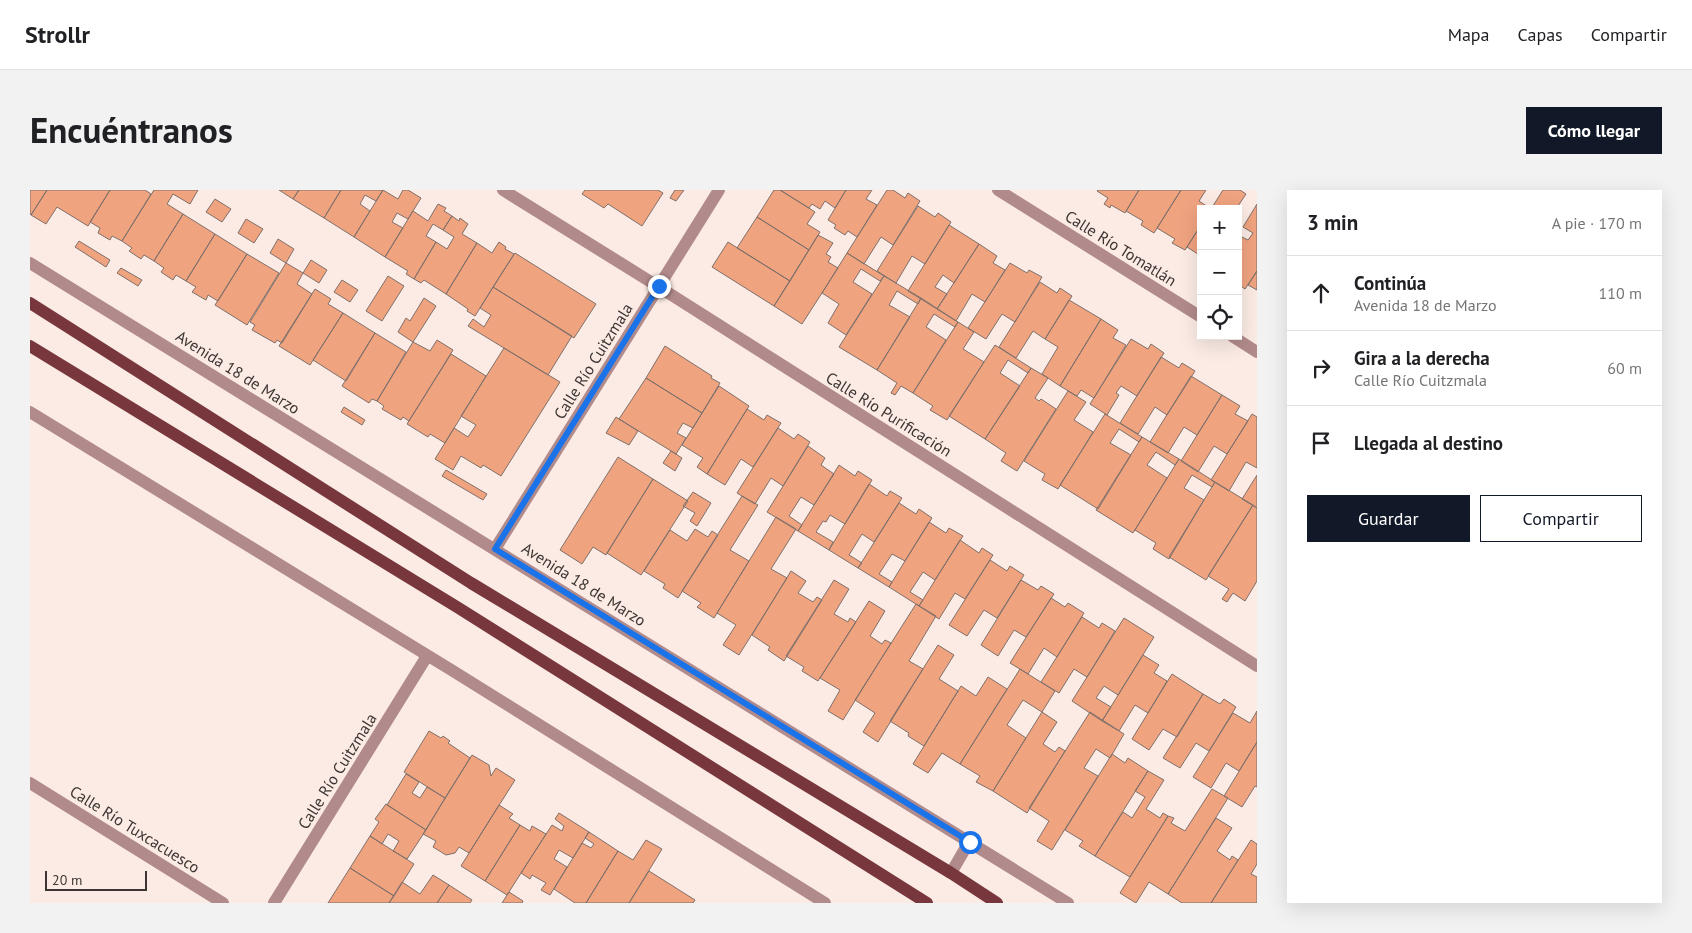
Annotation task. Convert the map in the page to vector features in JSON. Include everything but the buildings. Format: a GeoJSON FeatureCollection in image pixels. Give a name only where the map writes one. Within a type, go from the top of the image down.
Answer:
{"type":"FeatureCollection","features":[{"type":"Feature","properties":{"kind":"main road"},"geometry":{"type":"LineString","coordinates":[[30,303],[471,583],[951,873],[997,903]]}},
{"type":"Feature","properties":{"kind":"main road"},"geometry":{"type":"LineString","coordinates":[[30,346],[457,607],[927,903]]}},
{"type":"Feature","properties":{"kind":"street","name":"Calle Río Purificación"},"geometry":{"type":"LineString","coordinates":[[504,190],[659,286],[1257,666]]}},
{"type":"Feature","properties":{"kind":"street","name":"Calle Río Cuitzmala"},"geometry":{"type":"LineString","coordinates":[[495,549],[719,190]]}},
{"type":"Feature","properties":{"kind":"street","name":"Calle Río Tomatlán"},"geometry":{"type":"LineString","coordinates":[[998,190],[1197,314]]}},
{"type":"Feature","properties":{"kind":"street","name":"Avenida 18 de Marzo"},"geometry":{"type":"LineString","coordinates":[[30,263],[1068,903]]}},
{"type":"Feature","properties":{"kind":"street"},"geometry":{"type":"LineString","coordinates":[[1238,340],[1257,352]]}},
{"type":"Feature","properties":{"kind":"street"},"geometry":{"type":"LineString","coordinates":[[30,412],[825,903]]}},
{"type":"Feature","properties":{"kind":"street","name":"Calle Río Cuitzmala"},"geometry":{"type":"LineString","coordinates":[[274,903],[427,656]]}},
{"type":"Feature","properties":{"kind":"street","name":"Calle Río Tuxcacuesco"},"geometry":{"type":"LineString","coordinates":[[30,783],[223,903]]}},
{"type":"Feature","properties":{"kind":"street"},"geometry":{"type":"LineString","coordinates":[[951,873],[970,842]]}},
{"type":"Feature","properties":{"kind":"route"},"geometry":{"type":"LineString","coordinates":[[659,286],[495,549],[970,842]]}}]}
